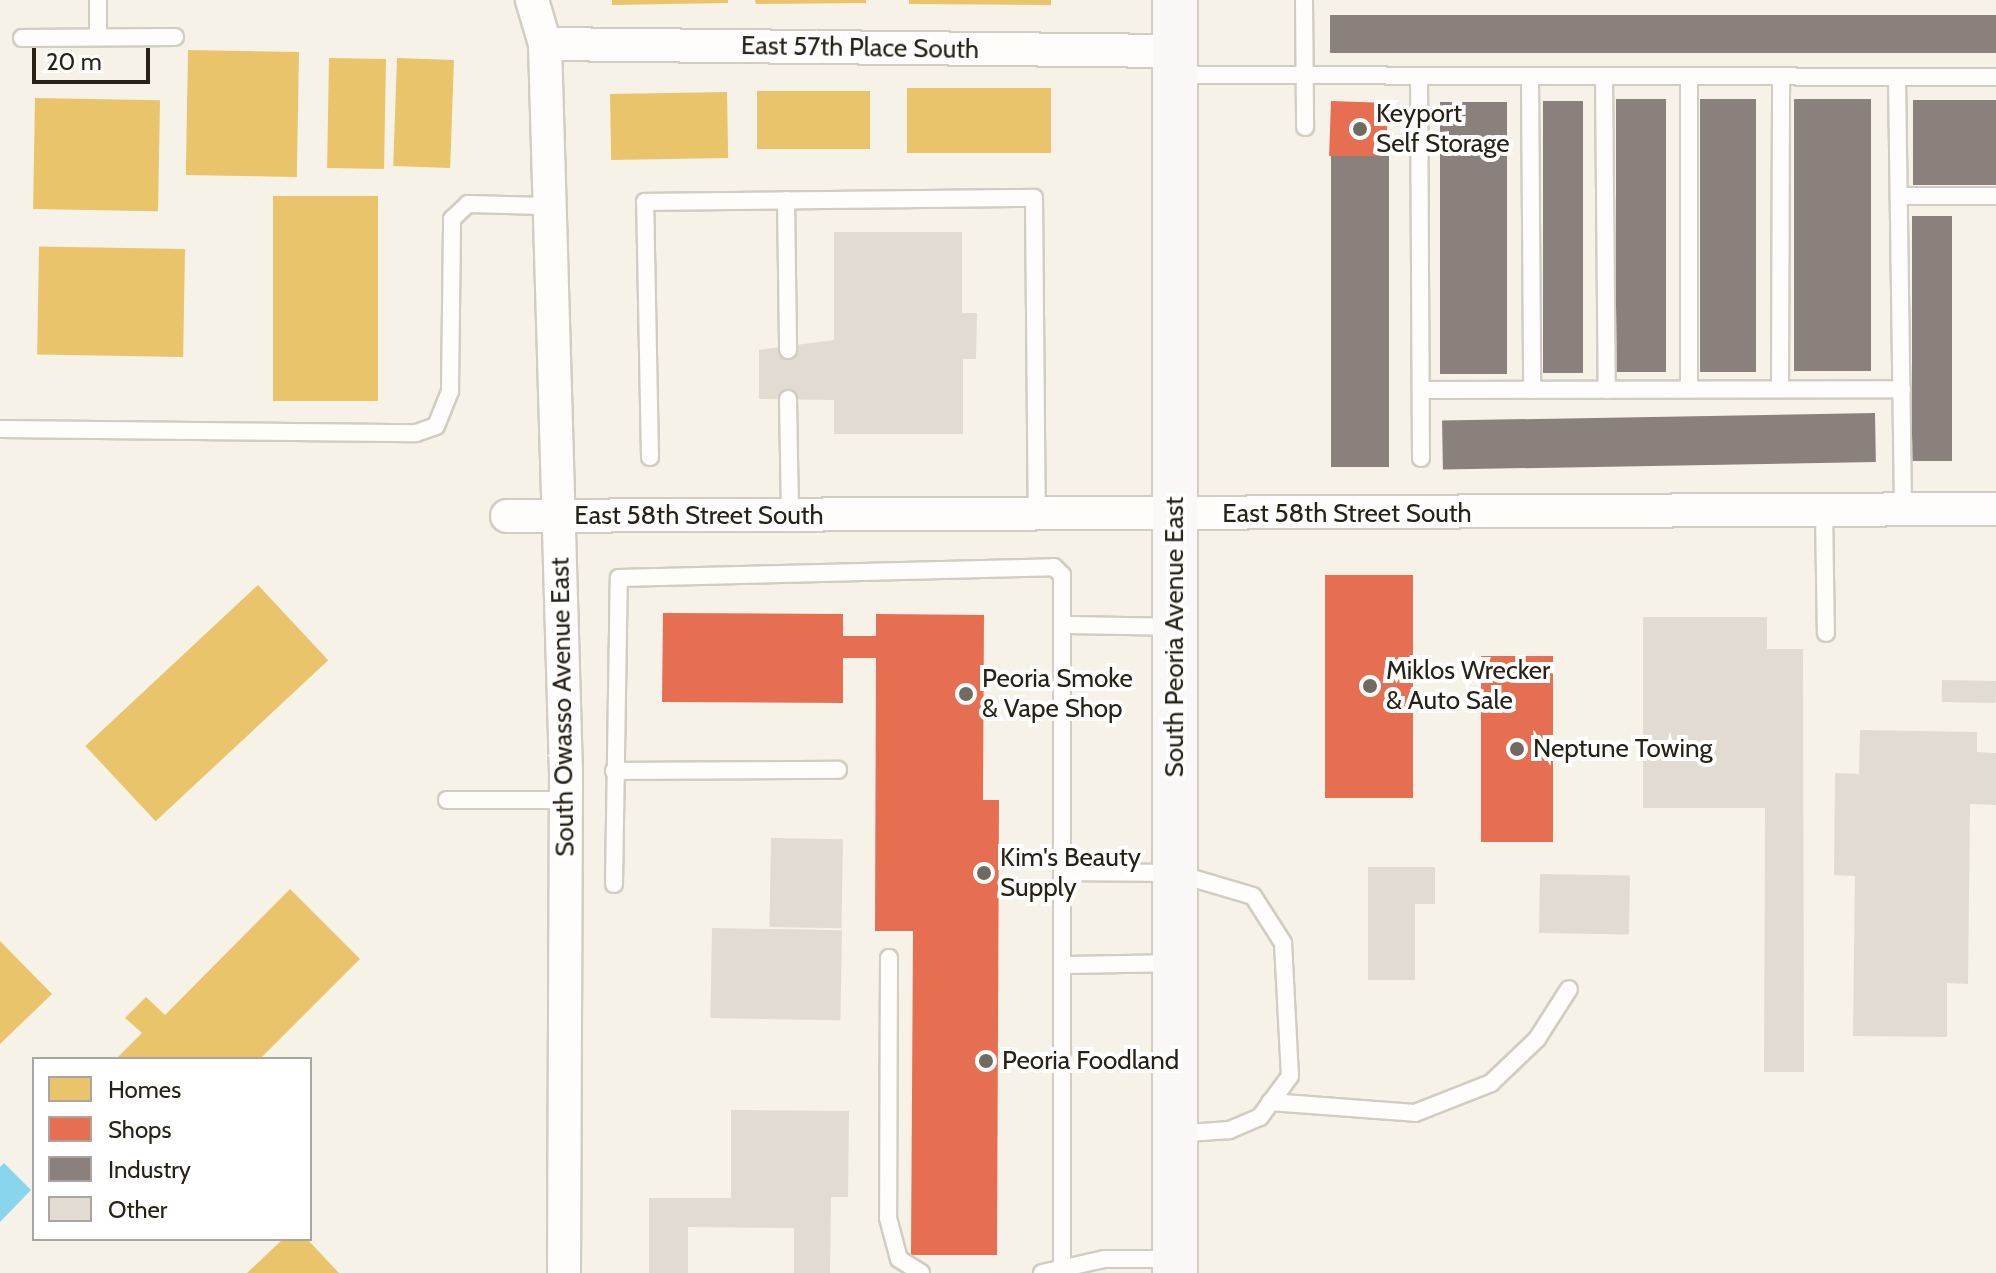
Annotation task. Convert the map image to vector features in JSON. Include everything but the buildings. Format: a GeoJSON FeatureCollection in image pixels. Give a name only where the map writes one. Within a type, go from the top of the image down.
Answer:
{"type":"FeatureCollection","features":[{"type":"Feature","properties":{"kind":"main road","name":"South Peoria Avenue East"},"geometry":{"type":"LineString","coordinates":[[1175,0],[1175,1266]]}},
{"type":"Feature","properties":{"kind":"street","name":"South Owasso Avenue East"},"geometry":{"type":"LineString","coordinates":[[532,0],[545,44],[545,206],[566,800],[564,1273]]}},
{"type":"Feature","properties":{"kind":"street","name":"East 57th Place South"},"geometry":{"type":"LineString","coordinates":[[545,44],[1175,63]]}},
{"type":"Feature","properties":{"kind":"street","name":"East 58th Street South"},"geometry":{"type":"LineString","coordinates":[[507,516],[1037,516],[1996,509]]}},
{"type":"Feature","properties":{"kind":"lane"},"geometry":{"type":"LineString","coordinates":[[98,0],[98,37]]}},
{"type":"Feature","properties":{"kind":"lane"},"geometry":{"type":"LineString","coordinates":[[1304,0],[1305,127]]}},
{"type":"Feature","properties":{"kind":"lane"},"geometry":{"type":"LineString","coordinates":[[22,38],[175,37]]}},
{"type":"Feature","properties":{"kind":"lane"},"geometry":{"type":"LineString","coordinates":[[1175,63],[1305,75],[1996,77]]}},
{"type":"Feature","properties":{"kind":"lane"},"geometry":{"type":"LineString","coordinates":[[1419,76],[1421,458]]}},
{"type":"Feature","properties":{"kind":"lane"},"geometry":{"type":"LineString","coordinates":[[1530,76],[1532,390]]}},
{"type":"Feature","properties":{"kind":"lane"},"geometry":{"type":"LineString","coordinates":[[1604,76],[1607,390]]}},
{"type":"Feature","properties":{"kind":"lane"},"geometry":{"type":"LineString","coordinates":[[1689,77],[1689,389]]}},
{"type":"Feature","properties":{"kind":"lane"},"geometry":{"type":"LineString","coordinates":[[1780,389],[1781,77]]}},
{"type":"Feature","properties":{"kind":"lane"},"geometry":{"type":"LineString","coordinates":[[1897,77],[1903,510]]}},
{"type":"Feature","properties":{"kind":"lane"},"geometry":{"type":"LineString","coordinates":[[1899,196],[1996,196]]}},
{"type":"Feature","properties":{"kind":"lane"},"geometry":{"type":"LineString","coordinates":[[650,457],[645,202],[1034,198],[1037,516]]}},
{"type":"Feature","properties":{"kind":"lane"},"geometry":{"type":"LineString","coordinates":[[786,200],[788,350]]}},
{"type":"Feature","properties":{"kind":"lane"},"geometry":{"type":"LineString","coordinates":[[0,429],[416,433],[436,426],[450,391],[452,219],[468,204],[545,206]]}},
{"type":"Feature","properties":{"kind":"lane"},"geometry":{"type":"LineString","coordinates":[[1421,390],[1902,389]]}},
{"type":"Feature","properties":{"kind":"lane"},"geometry":{"type":"LineString","coordinates":[[788,399],[790,516]]}},
{"type":"Feature","properties":{"kind":"lane"},"geometry":{"type":"LineString","coordinates":[[1824,511],[1826,633]]}},
{"type":"Feature","properties":{"kind":"lane"},"geometry":{"type":"LineString","coordinates":[[614,884],[616,582],[663,574],[1054,567],[1062,575],[1062,1268]]}},
{"type":"Feature","properties":{"kind":"lane"},"geometry":{"type":"LineString","coordinates":[[1062,625],[1175,627]]}},
{"type":"Feature","properties":{"kind":"lane"},"geometry":{"type":"LineString","coordinates":[[614,771],[838,770]]}},
{"type":"Feature","properties":{"kind":"lane"},"geometry":{"type":"LineString","coordinates":[[447,800],[566,800]]}},
{"type":"Feature","properties":{"kind":"lane"},"geometry":{"type":"LineString","coordinates":[[1062,872],[1175,873],[1253,896],[1283,943],[1290,1076],[1260,1117],[1229,1130],[1175,1134]]}},
{"type":"Feature","properties":{"kind":"lane"},"geometry":{"type":"LineString","coordinates":[[889,958],[888,1218],[899,1259],[921,1273]]}},
{"type":"Feature","properties":{"kind":"lane"},"geometry":{"type":"LineString","coordinates":[[1062,965],[1175,963]]}},
{"type":"Feature","properties":{"kind":"lane"},"geometry":{"type":"LineString","coordinates":[[1270,1102],[1346,1111],[1428,1108],[1491,1083],[1537,1039],[1569,989]]}},
{"type":"Feature","properties":{"kind":"lane"},"geometry":{"type":"LineString","coordinates":[[1042,1273],[1104,1259],[1175,1266]]}},
{"type":"Feature","properties":{"kind":"water"},"geometry":{"type":"Polygon","coordinates":[[[4,1163],[31,1190],[0,1222],[0,1167],[4,1163]]]}},
{"type":"Feature","properties":{"kind":"place","name":"Keyport Self Storage"},"geometry":{"type":"Point","coordinates":[1360,129]}},
{"type":"Feature","properties":{"kind":"place","name":"Miklos Wrecker & Auto Sale"},"geometry":{"type":"Point","coordinates":[1370,686]}},
{"type":"Feature","properties":{"kind":"place","name":"Peoria Smoke & Vape Shop"},"geometry":{"type":"Point","coordinates":[966,694]}},
{"type":"Feature","properties":{"kind":"place","name":"Neptune Towing"},"geometry":{"type":"Point","coordinates":[1517,749]}},
{"type":"Feature","properties":{"kind":"place","name":"Kim's Beauty Supply"},"geometry":{"type":"Point","coordinates":[984,873]}},
{"type":"Feature","properties":{"kind":"place","name":"Peoria Foodland"},"geometry":{"type":"Point","coordinates":[986,1061]}}]}
